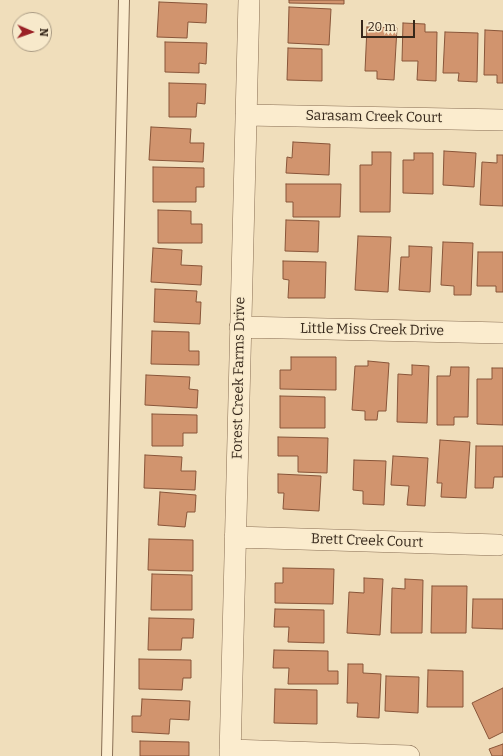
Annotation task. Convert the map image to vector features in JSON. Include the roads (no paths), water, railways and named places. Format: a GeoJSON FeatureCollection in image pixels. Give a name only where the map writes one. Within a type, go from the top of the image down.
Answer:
{"type":"FeatureCollection","features":[{"type":"Feature","properties":{"kind":"street","name":"Forest Creek Farms Drive"},"geometry":{"type":"LineString","coordinates":[[230,753],[249,0]]}},
{"type":"Feature","properties":{"kind":"street","name":"Sarasam Creek Court"},"geometry":{"type":"LineString","coordinates":[[246,115],[503,120]]}},
{"type":"Feature","properties":{"kind":"street","name":"Little Miss Creek Drive"},"geometry":{"type":"LineString","coordinates":[[240,327],[503,333]]}},
{"type":"Feature","properties":{"kind":"street","name":"Brett Creek Court"},"geometry":{"type":"LineString","coordinates":[[235,537],[498,545]]}},
{"type":"Feature","properties":{"kind":"street"},"geometry":{"type":"LineString","coordinates":[[230,753],[409,756]]}},
{"type":"Feature","properties":{"kind":"lane"},"geometry":{"type":"LineString","coordinates":[[107,756],[124,0]]}}]}
